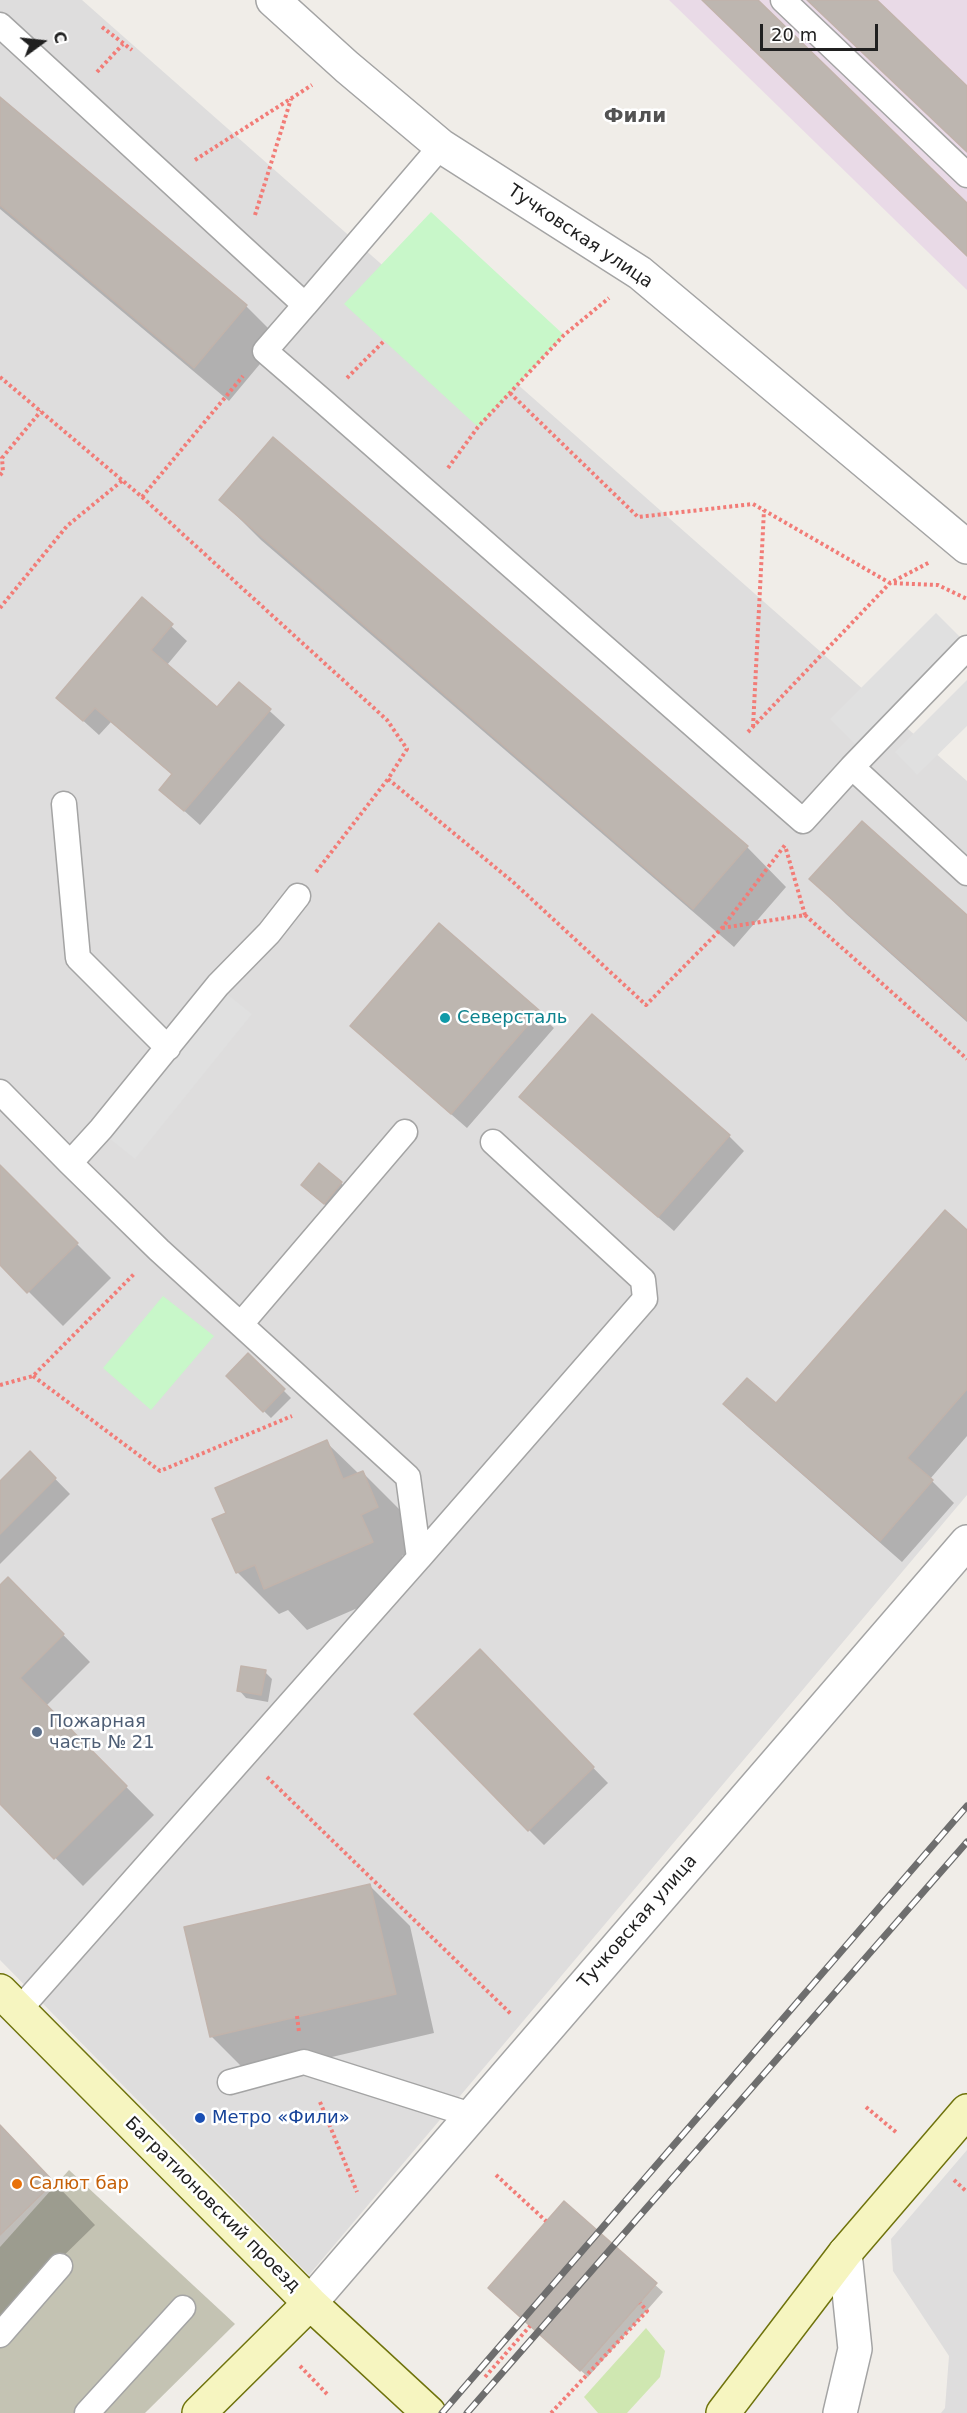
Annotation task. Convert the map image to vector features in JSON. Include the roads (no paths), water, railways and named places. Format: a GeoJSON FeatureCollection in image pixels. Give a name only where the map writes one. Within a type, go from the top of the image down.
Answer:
{"type":"FeatureCollection","features":[{"type":"Feature","properties":{"kind":"street","name":"Тучковская улица"},"geometry":{"type":"LineString","coordinates":[[273,0],[343,64],[441,146],[640,273],[965,546]]}},
{"type":"Feature","properties":{"kind":"street","name":"Тучковская улица"},"geometry":{"type":"LineString","coordinates":[[310,2303],[967,1542]]}},
{"type":"Feature","properties":{"kind":"street","name":"Багратионовский проезд"},"geometry":{"type":"LineString","coordinates":[[9,2001],[310,2303],[429,2413]]}},
{"type":"Feature","properties":{"kind":"street"},"geometry":{"type":"LineString","coordinates":[[723,2413],[845,2253],[967,2111]]}},
{"type":"Feature","properties":{"kind":"street"},"geometry":{"type":"LineString","coordinates":[[840,2413],[855,2349],[845,2253]]}},
{"type":"Feature","properties":{"kind":"street"},"geometry":{"type":"LineString","coordinates":[[199,2413],[310,2303]]}},
{"type":"Feature","properties":{"kind":"lane"},"geometry":{"type":"LineString","coordinates":[[783,0],[967,176]]}},
{"type":"Feature","properties":{"kind":"lane"},"geometry":{"type":"LineString","coordinates":[[0,25],[305,305]]}},
{"type":"Feature","properties":{"kind":"lane"},"geometry":{"type":"LineString","coordinates":[[441,146],[265,351],[803,821],[967,648]]}},
{"type":"Feature","properties":{"kind":"lane"},"geometry":{"type":"LineString","coordinates":[[852,767],[967,873]]}},
{"type":"Feature","properties":{"kind":"lane"},"geometry":{"type":"LineString","coordinates":[[64,804],[78,958],[168,1048]]}},
{"type":"Feature","properties":{"kind":"lane"},"geometry":{"type":"LineString","coordinates":[[70,1163],[168,1048],[218,984],[269,933],[298,896]]}},
{"type":"Feature","properties":{"kind":"lane"},"geometry":{"type":"LineString","coordinates":[[0,1092],[159,1250],[242,1324],[324,1403],[408,1477],[419,1558]]}},
{"type":"Feature","properties":{"kind":"lane"},"geometry":{"type":"LineString","coordinates":[[242,1324],[405,1132]]}},
{"type":"Feature","properties":{"kind":"lane"},"geometry":{"type":"LineString","coordinates":[[9,2001],[245,1755],[645,1299],[643,1280],[493,1142]]}},
{"type":"Feature","properties":{"kind":"lane"},"geometry":{"type":"LineString","coordinates":[[230,2082],[304,2062],[471,2115]]}},
{"type":"Feature","properties":{"kind":"lane"},"geometry":{"type":"LineString","coordinates":[[0,2335],[60,2266]]}},
{"type":"Feature","properties":{"kind":"lane"},"geometry":{"type":"LineString","coordinates":[[87,2413],[183,2308]]}},
{"type":"Feature","properties":{"kind":"railway"},"geometry":{"type":"LineString","coordinates":[[442,2413],[967,1806]]}},
{"type":"Feature","properties":{"kind":"railway"},"geometry":{"type":"LineString","coordinates":[[467,2413],[967,1842]]}},
{"type":"Feature","properties":{"kind":"place","name":"Северсталь"},"geometry":{"type":"Point","coordinates":[445,1018]}},
{"type":"Feature","properties":{"kind":"place","name":"Пожарная часть № 21"},"geometry":{"type":"Point","coordinates":[37,1732]}},
{"type":"Feature","properties":{"kind":"place","name":"Метро «Фили»"},"geometry":{"type":"Point","coordinates":[200,2118]}},
{"type":"Feature","properties":{"kind":"place","name":"Салют бар"},"geometry":{"type":"Point","coordinates":[17,2184]}},
{"type":"Feature","properties":{"kind":"district","name":"Фили"},"geometry":{"type":"Point","coordinates":[635,117]}}]}
